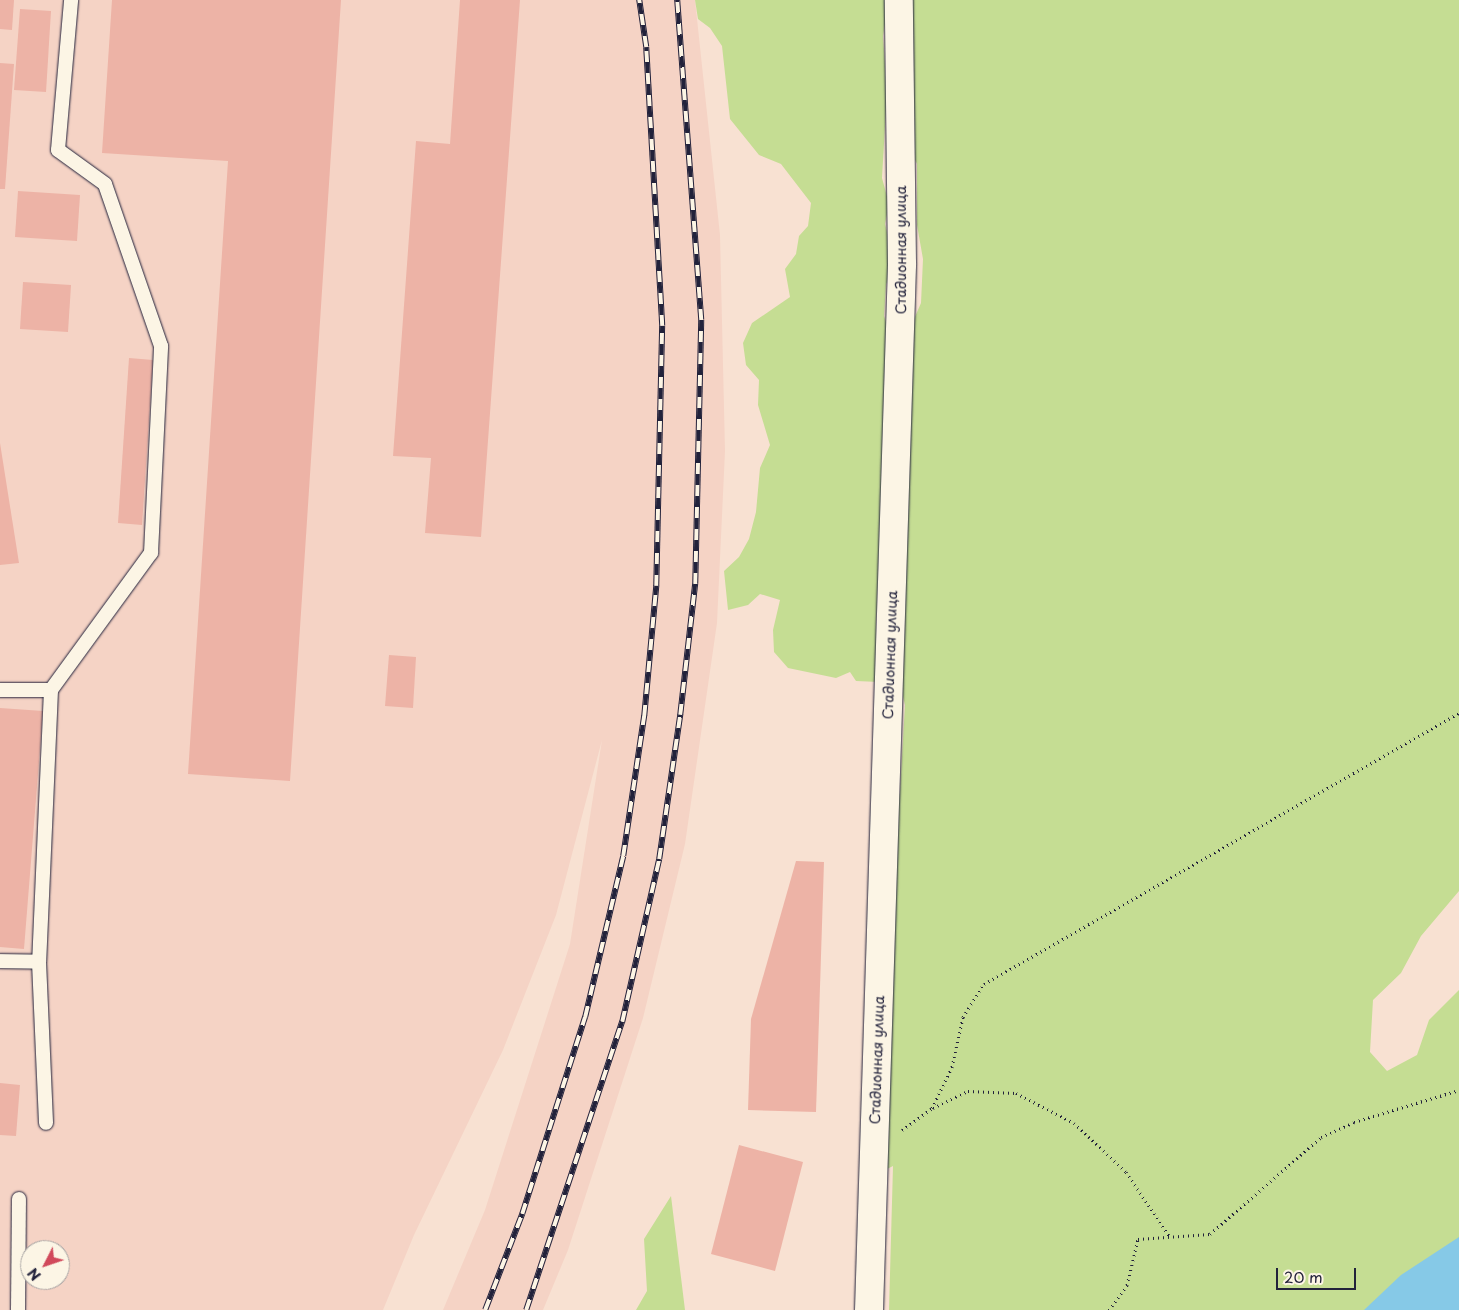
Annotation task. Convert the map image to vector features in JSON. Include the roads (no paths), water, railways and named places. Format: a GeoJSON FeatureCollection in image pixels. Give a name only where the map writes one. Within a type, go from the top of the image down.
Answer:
{"type":"FeatureCollection","features":[{"type":"Feature","properties":{"kind":"street","name":"Стадионная улица"},"geometry":{"type":"LineString","coordinates":[[869,1310],[902,264],[899,0]]}},
{"type":"Feature","properties":{"kind":"lane"},"geometry":{"type":"LineString","coordinates":[[46,1123],[39,962],[51,690],[151,553],[161,346],[105,184],[58,150],[71,0]]}},
{"type":"Feature","properties":{"kind":"lane"},"geometry":{"type":"LineString","coordinates":[[0,690],[51,690]]}},
{"type":"Feature","properties":{"kind":"lane"},"geometry":{"type":"LineString","coordinates":[[0,961],[39,962]]}},
{"type":"Feature","properties":{"kind":"lane"},"geometry":{"type":"LineString","coordinates":[[18,1310],[19,1198]]}},
{"type":"Feature","properties":{"kind":"water"},"geometry":{"type":"Polygon","coordinates":[[[1459,1237],[1459,1310],[1364,1310],[1401,1275],[1459,1237]]]}},
{"type":"Feature","properties":{"kind":"railway"},"geometry":{"type":"LineString","coordinates":[[485,1310],[522,1214],[585,1017],[623,856],[644,716],[656,586],[662,326],[646,47],[639,0]]}},
{"type":"Feature","properties":{"kind":"railway"},"geometry":{"type":"LineString","coordinates":[[526,1310],[622,1022],[659,859],[680,715],[695,584],[701,320],[677,0]]}}]}
